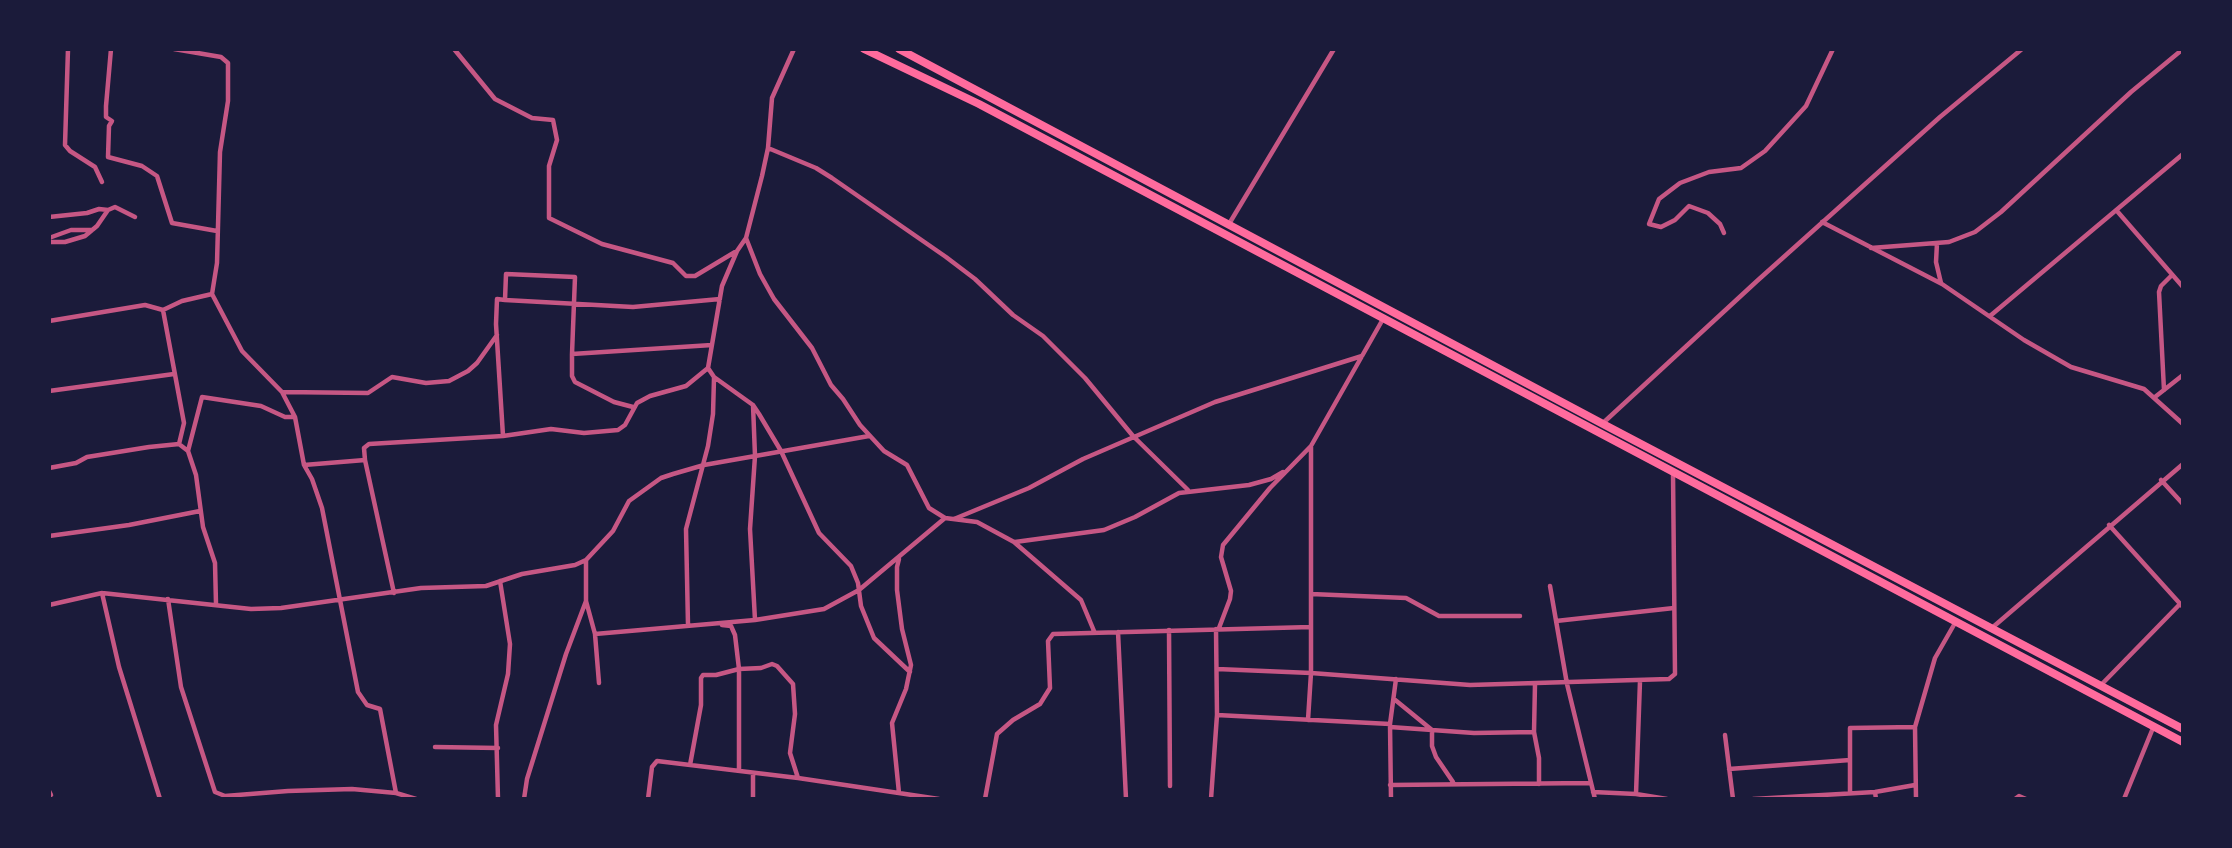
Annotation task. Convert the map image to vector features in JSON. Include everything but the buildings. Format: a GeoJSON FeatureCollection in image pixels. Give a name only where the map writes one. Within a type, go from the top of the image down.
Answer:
{"type":"FeatureCollection","features":[{"type":"Feature","properties":{"kind":"main road"},"geometry":{"type":"LineString","coordinates":[[863,49],[979,104],[2183,743]]}},
{"type":"Feature","properties":{"kind":"main road"},"geometry":{"type":"LineString","coordinates":[[899,49],[2183,729]]}},
{"type":"Feature","properties":{"kind":"street"},"geometry":{"type":"LineString","coordinates":[[68,49],[65,145],[69,151],[95,167],[102,182]]}},
{"type":"Feature","properties":{"kind":"street"},"geometry":{"type":"LineString","coordinates":[[111,49],[106,106],[106,117],[112,121],[109,126],[108,157],[142,166],[157,176],[172,223],[217,232]]}},
{"type":"Feature","properties":{"kind":"street"},"geometry":{"type":"LineString","coordinates":[[174,49],[221,57],[228,63],[228,101],[220,152],[217,263],[212,294],[242,351],[282,392],[295,417],[304,465],[322,508],[358,692],[368,705],[380,709],[396,793]]}},
{"type":"Feature","properties":{"kind":"street"},"geometry":{"type":"LineString","coordinates":[[454,49],[495,99],[532,118],[553,120],[557,140],[549,166],[549,218],[603,244],[673,263],[686,276],[695,276],[737,251]]}},
{"type":"Feature","properties":{"kind":"street"},"geometry":{"type":"LineString","coordinates":[[394,593],[365,460],[364,448],[369,444],[503,436],[551,429],[584,433],[618,430],[625,425],[634,407],[643,400],[686,386],[708,368],[722,286],[737,251],[746,238],[768,148],[772,98],[794,49]]}},
{"type":"Feature","properties":{"kind":"street"},"geometry":{"type":"LineString","coordinates":[[1228,224],[1334,49]]}},
{"type":"Feature","properties":{"kind":"street"},"geometry":{"type":"LineString","coordinates":[[1724,233],[1720,224],[1708,213],[1689,206],[1675,220],[1661,227],[1649,224],[1660,199],[1680,183],[1709,172],[1741,168],[1765,151],[1806,106],[1833,49]]}},
{"type":"Feature","properties":{"kind":"street"},"geometry":{"type":"LineString","coordinates":[[1595,431],[1822,222],[1940,117],[2022,49]]}},
{"type":"Feature","properties":{"kind":"street"},"geometry":{"type":"LineString","coordinates":[[1870,248],[1937,243],[1963,238],[1975,232],[2001,212],[2131,92],[2183,49]]}},
{"type":"Feature","properties":{"kind":"street"},"geometry":{"type":"LineString","coordinates":[[768,148],[816,168],[832,178],[975,279],[1013,315],[1043,336],[1086,378],[1133,436],[1188,490]]}},
{"type":"Feature","properties":{"kind":"street"},"geometry":{"type":"LineString","coordinates":[[1990,316],[2183,154]]}},
{"type":"Feature","properties":{"kind":"street"},"geometry":{"type":"LineString","coordinates":[[49,240],[79,239],[92,230],[108,210],[115,207],[135,217]]}},
{"type":"Feature","properties":{"kind":"street"},"geometry":{"type":"LineString","coordinates":[[49,217],[108,210]]}},
{"type":"Feature","properties":{"kind":"street"},"geometry":{"type":"LineString","coordinates":[[2117,211],[2183,287]]}},
{"type":"Feature","properties":{"kind":"street"},"geometry":{"type":"LineString","coordinates":[[1822,222],[1942,284],[2024,340],[2071,367],[2144,389],[2183,424]]}},
{"type":"Feature","properties":{"kind":"street"},"geometry":{"type":"LineString","coordinates":[[49,240],[71,230],[92,230]]}},
{"type":"Feature","properties":{"kind":"street"},"geometry":{"type":"LineString","coordinates":[[746,238],[760,274],[774,299],[812,348],[831,385],[869,436],[889,456],[907,465],[929,508],[945,518],[977,522],[1014,542],[1081,600],[1094,632]]}},
{"type":"Feature","properties":{"kind":"street"},"geometry":{"type":"LineString","coordinates":[[1937,243],[1936,262],[1942,284]]}},
{"type":"Feature","properties":{"kind":"street"},"geometry":{"type":"LineString","coordinates":[[505,300],[506,274],[575,277],[572,304],[572,376],[575,382],[614,402],[634,407]]}},
{"type":"Feature","properties":{"kind":"street"},"geometry":{"type":"LineString","coordinates":[[2164,390],[2159,292],[2172,275]]}},
{"type":"Feature","properties":{"kind":"street"},"geometry":{"type":"LineString","coordinates":[[49,321],[145,305],[163,310],[181,301],[212,294]]}},
{"type":"Feature","properties":{"kind":"street"},"geometry":{"type":"LineString","coordinates":[[503,436],[497,299],[633,307],[720,299]]}},
{"type":"Feature","properties":{"kind":"street"},"geometry":{"type":"LineString","coordinates":[[163,310],[184,422],[179,444]]}},
{"type":"Feature","properties":{"kind":"street"},"geometry":{"type":"LineString","coordinates":[[1211,799],[1217,715],[1217,629],[1231,591],[1221,557],[1223,545],[1270,488],[1311,446],[1383,319]]}},
{"type":"Feature","properties":{"kind":"street"},"geometry":{"type":"LineString","coordinates":[[282,392],[368,393],[392,377],[426,383],[449,381],[477,363],[498,334]]}},
{"type":"Feature","properties":{"kind":"street"},"geometry":{"type":"LineString","coordinates":[[572,354],[712,345]]}},
{"type":"Feature","properties":{"kind":"street"},"geometry":{"type":"LineString","coordinates":[[953,519],[1029,488],[1133,436],[1215,402],[1362,356]]}},
{"type":"Feature","properties":{"kind":"street"},"geometry":{"type":"LineString","coordinates":[[708,368],[714,377],[753,405],[781,451],[819,533],[851,566],[861,606],[874,638],[910,672]]}},
{"type":"Feature","properties":{"kind":"street"},"geometry":{"type":"LineString","coordinates":[[49,391],[174,374]]}},
{"type":"Feature","properties":{"kind":"street"},"geometry":{"type":"LineString","coordinates":[[2155,397],[2183,375]]}},
{"type":"Feature","properties":{"kind":"street"},"geometry":{"type":"LineString","coordinates":[[688,625],[687,529],[704,465],[713,414],[714,377]]}},
{"type":"Feature","properties":{"kind":"street"},"geometry":{"type":"LineString","coordinates":[[216,604],[215,563],[201,511],[196,475],[188,451],[202,397],[261,406],[285,417],[295,417]]}},
{"type":"Feature","properties":{"kind":"street"},"geometry":{"type":"LineString","coordinates":[[753,405],[755,456],[750,529],[755,620]]}},
{"type":"Feature","properties":{"kind":"street"},"geometry":{"type":"LineString","coordinates":[[49,605],[102,593],[251,609],[281,608],[443,585],[477,587],[522,574],[575,565],[586,560],[613,531],[629,501],[661,478],[704,465],[869,436]]}},
{"type":"Feature","properties":{"kind":"street"},"geometry":{"type":"LineString","coordinates":[[49,468],[76,463],[88,457],[179,444],[188,451]]}},
{"type":"Feature","properties":{"kind":"street"},"geometry":{"type":"LineString","coordinates":[[1308,720],[1311,673],[1311,446]]}},
{"type":"Feature","properties":{"kind":"street"},"geometry":{"type":"LineString","coordinates":[[304,465],[365,460]]}},
{"type":"Feature","properties":{"kind":"street"},"geometry":{"type":"LineString","coordinates":[[1991,629],[2161,480],[2183,464]]}},
{"type":"Feature","properties":{"kind":"street"},"geometry":{"type":"LineString","coordinates":[[1014,542],[1104,530],[1179,493],[1249,485],[1271,479],[1289,468]]}},
{"type":"Feature","properties":{"kind":"street"},"geometry":{"type":"LineString","coordinates":[[1217,669],[1470,685],[1669,679],[1675,674],[1673,473]]}},
{"type":"Feature","properties":{"kind":"street"},"geometry":{"type":"LineString","coordinates":[[2161,480],[2183,504]]}},
{"type":"Feature","properties":{"kind":"street"},"geometry":{"type":"LineString","coordinates":[[49,536],[129,525],[201,511]]}},
{"type":"Feature","properties":{"kind":"street"},"geometry":{"type":"LineString","coordinates":[[595,634],[755,620],[824,609],[859,590],[945,518]]}},
{"type":"Feature","properties":{"kind":"street"},"geometry":{"type":"LineString","coordinates":[[2100,686],[2182,606],[2109,525]]}},
{"type":"Feature","properties":{"kind":"street"},"geometry":{"type":"LineString","coordinates":[[899,793],[892,723],[910,672],[897,590],[897,567],[902,555]]}},
{"type":"Feature","properties":{"kind":"street"},"geometry":{"type":"LineString","coordinates":[[586,560],[586,601],[595,634],[599,683]]}},
{"type":"Feature","properties":{"kind":"street"},"geometry":{"type":"LineString","coordinates":[[498,799],[496,725],[508,674],[510,644],[500,581]]}},
{"type":"Feature","properties":{"kind":"street"},"geometry":{"type":"LineString","coordinates":[[1550,586],[1567,684],[1595,799]]}},
{"type":"Feature","properties":{"kind":"street"},"geometry":{"type":"LineString","coordinates":[[102,593],[120,667],[160,799]]}},
{"type":"Feature","properties":{"kind":"street"},"geometry":{"type":"LineString","coordinates":[[1311,594],[1406,598],[1439,616],[1520,616]]}},
{"type":"Feature","properties":{"kind":"street"},"geometry":{"type":"LineString","coordinates":[[168,599],[181,687],[215,792],[225,796],[334,789],[396,793],[416,799]]}},
{"type":"Feature","properties":{"kind":"street"},"geometry":{"type":"LineString","coordinates":[[524,799],[527,779],[566,654],[586,601]]}},
{"type":"Feature","properties":{"kind":"street"},"geometry":{"type":"LineString","coordinates":[[1556,621],[1674,607]]}},
{"type":"Feature","properties":{"kind":"street"},"geometry":{"type":"LineString","coordinates":[[1916,799],[1915,727],[1935,658],[1955,623]]}},
{"type":"Feature","properties":{"kind":"street"},"geometry":{"type":"LineString","coordinates":[[702,624],[731,626],[737,643],[739,771]]}},
{"type":"Feature","properties":{"kind":"street"},"geometry":{"type":"LineString","coordinates":[[985,799],[997,734],[1013,720],[1040,704],[1051,688],[1048,641],[1055,633],[1311,627]]}},
{"type":"Feature","properties":{"kind":"street"},"geometry":{"type":"LineString","coordinates":[[1169,630],[1170,786]]}},
{"type":"Feature","properties":{"kind":"street"},"geometry":{"type":"LineString","coordinates":[[1118,632],[1126,799]]}},
{"type":"Feature","properties":{"kind":"street"},"geometry":{"type":"LineString","coordinates":[[690,765],[701,705],[703,675],[761,668],[772,664],[793,684],[795,715],[790,753],[798,778]]}},
{"type":"Feature","properties":{"kind":"street"},"geometry":{"type":"LineString","coordinates":[[1391,799],[1390,725],[1396,679]]}},
{"type":"Feature","properties":{"kind":"street"},"geometry":{"type":"LineString","coordinates":[[1636,794],[1640,681]]}},
{"type":"Feature","properties":{"kind":"street"},"geometry":{"type":"LineString","coordinates":[[1535,684],[1534,732],[1539,758],[1539,784]]}},
{"type":"Feature","properties":{"kind":"street"},"geometry":{"type":"LineString","coordinates":[[1394,699],[1432,730],[1436,757],[1453,783]]}},
{"type":"Feature","properties":{"kind":"street"},"geometry":{"type":"LineString","coordinates":[[1217,715],[1390,725],[1474,733],[1534,732]]}},
{"type":"Feature","properties":{"kind":"street"},"geometry":{"type":"LineString","coordinates":[[1850,793],[1850,728],[1915,727]]}},
{"type":"Feature","properties":{"kind":"street"},"geometry":{"type":"LineString","coordinates":[[2124,799],[2154,727]]}},
{"type":"Feature","properties":{"kind":"street"},"geometry":{"type":"LineString","coordinates":[[1725,735],[1733,799]]}},
{"type":"Feature","properties":{"kind":"street"},"geometry":{"type":"LineString","coordinates":[[435,747],[498,748]]}},
{"type":"Feature","properties":{"kind":"street"},"geometry":{"type":"LineString","coordinates":[[1729,769],[1850,760]]}},
{"type":"Feature","properties":{"kind":"street"},"geometry":{"type":"LineString","coordinates":[[648,799],[652,767],[657,761],[939,799]]}},
{"type":"Feature","properties":{"kind":"street"},"geometry":{"type":"LineString","coordinates":[[753,773],[753,799]]}},
{"type":"Feature","properties":{"kind":"street"},"geometry":{"type":"LineString","coordinates":[[1390,785],[1590,783]]}},
{"type":"Feature","properties":{"kind":"street"},"geometry":{"type":"LineString","coordinates":[[1753,799],[1875,792],[1915,785]]}},
{"type":"Feature","properties":{"kind":"street"},"geometry":{"type":"LineString","coordinates":[[1593,792],[1667,799]]}},
{"type":"Feature","properties":{"kind":"street"},"geometry":{"type":"LineString","coordinates":[[1875,792],[1876,799]]}},
{"type":"Feature","properties":{"kind":"street"},"geometry":{"type":"LineString","coordinates":[[2015,799],[2019,796],[2026,799]]}}]}
